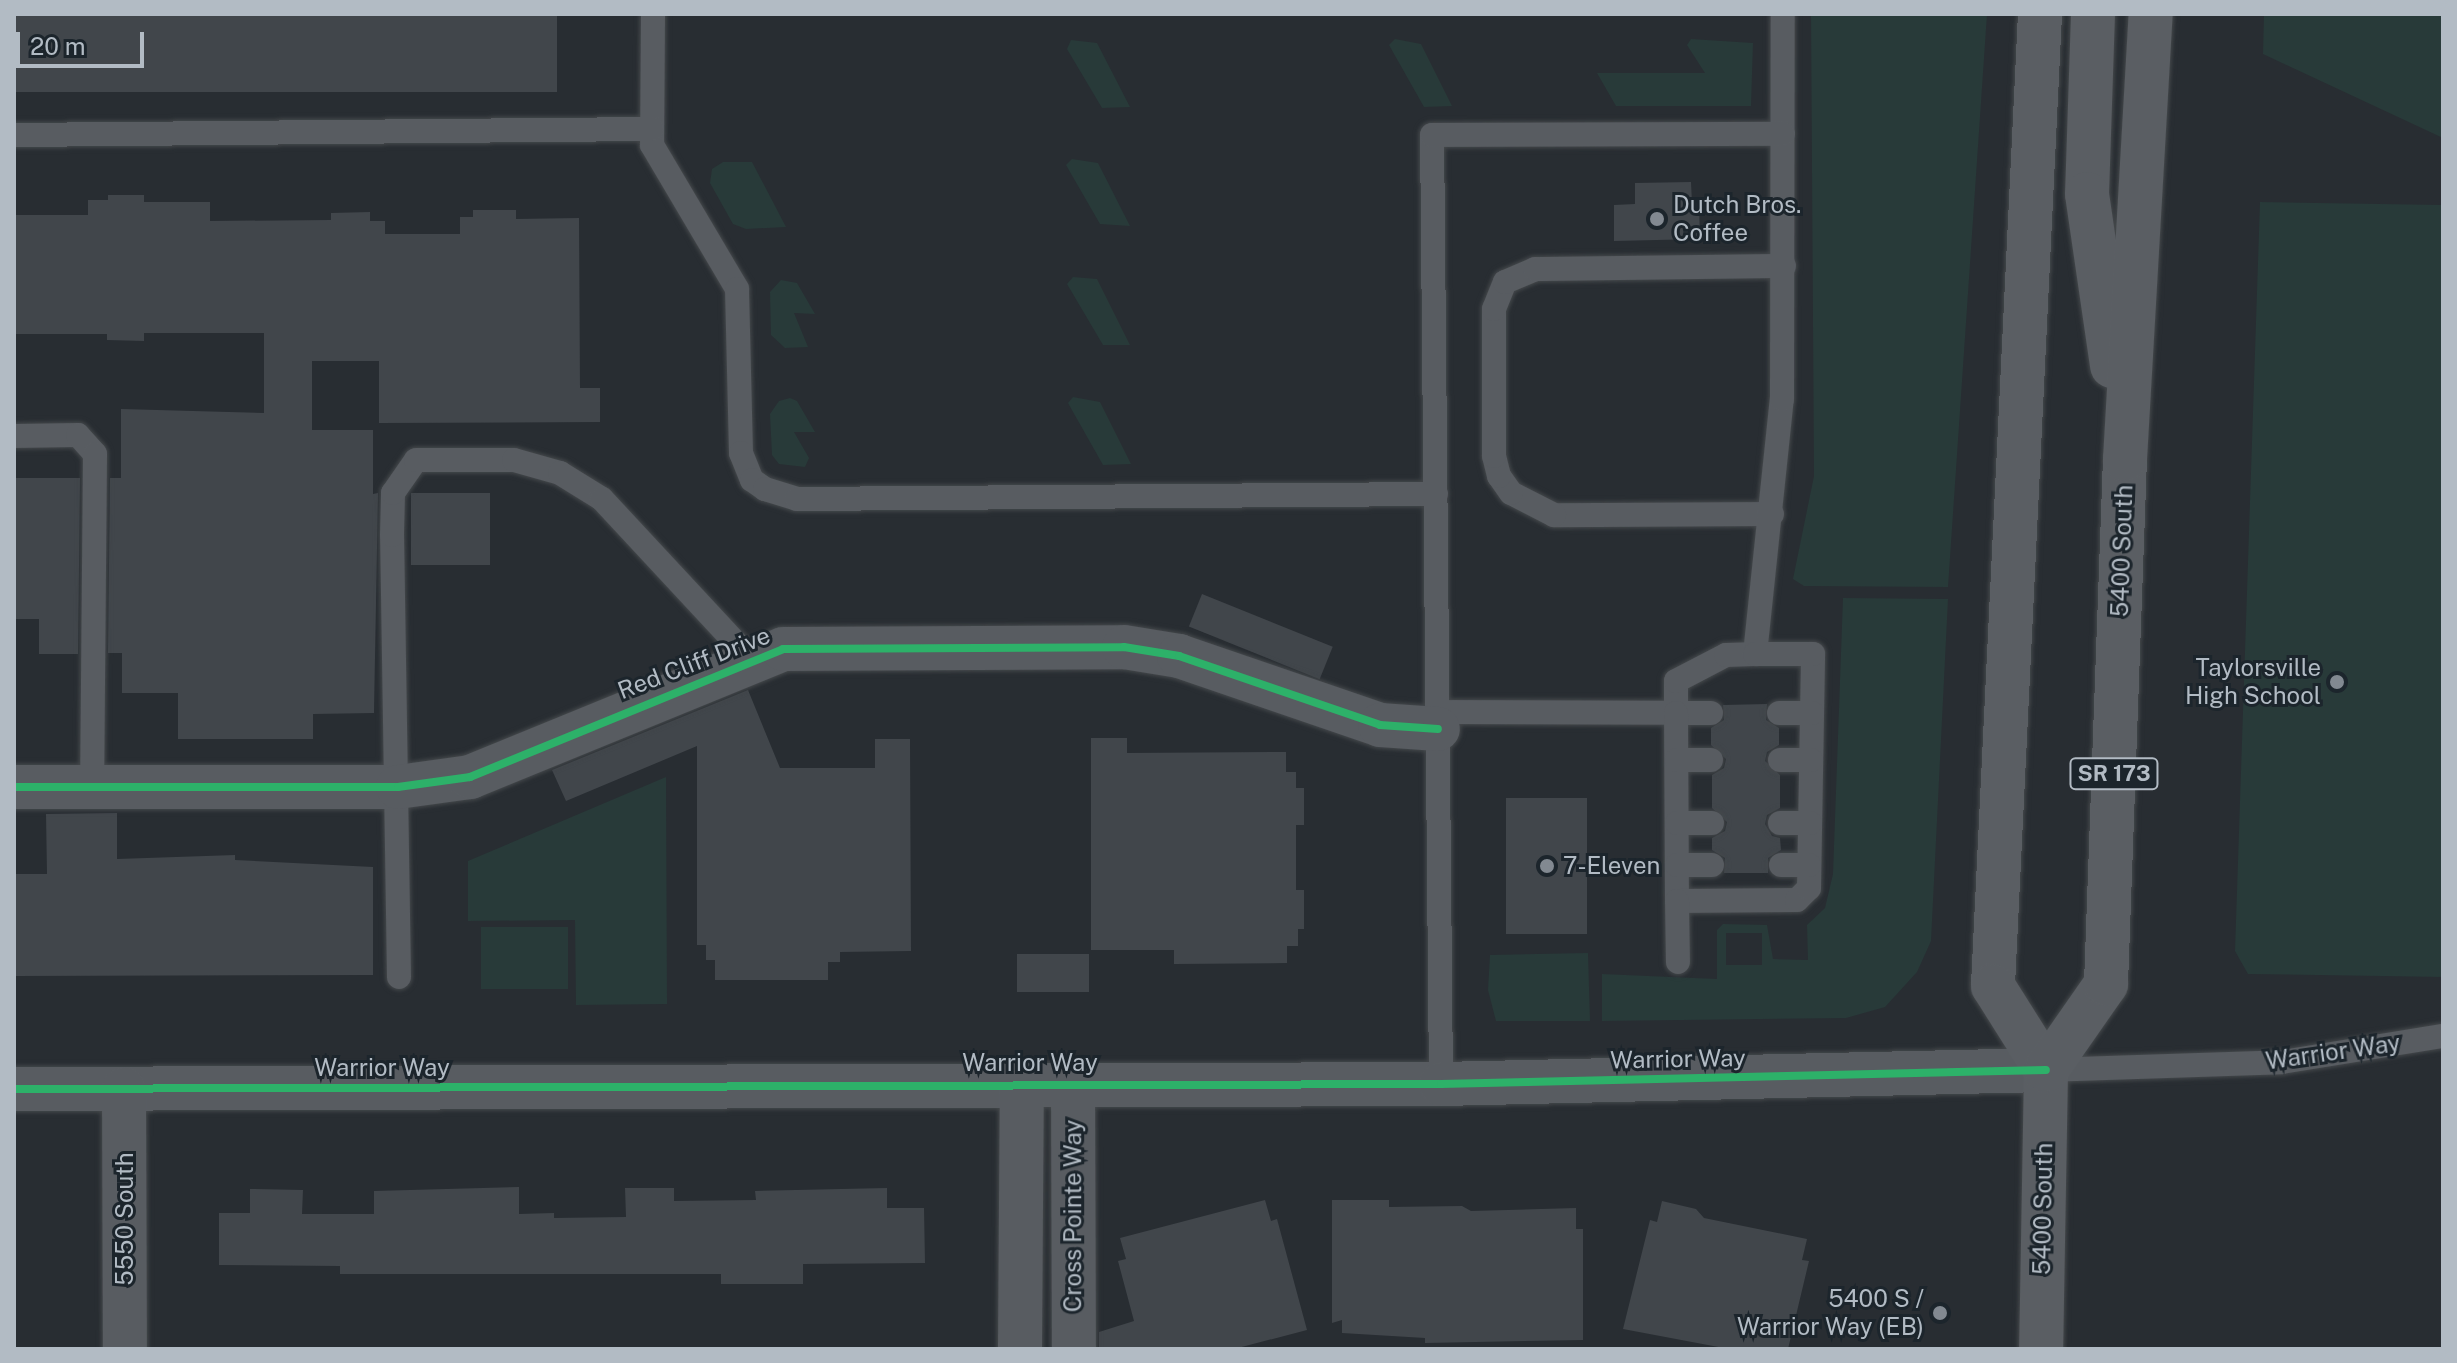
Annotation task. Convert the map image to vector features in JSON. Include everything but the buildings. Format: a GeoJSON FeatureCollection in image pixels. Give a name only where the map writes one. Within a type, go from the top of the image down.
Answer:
{"type":"FeatureCollection","features":[{"type":"Feature","properties":{"kind":"main road"},"geometry":{"type":"LineString","coordinates":[[2040,14],[1993,986],[2046,1070]]}},
{"type":"Feature","properties":{"kind":"main road"},"geometry":{"type":"LineString","coordinates":[[2093,14],[2087,194],[2125,459]]}},
{"type":"Feature","properties":{"kind":"main road","name":"5400 South"},"geometry":{"type":"LineString","coordinates":[[2041,1349],[2046,1070],[2106,984],[2125,459],[2151,14]]}},
{"type":"Feature","properties":{"kind":"street","name":"Red Cliff Drive"},"geometry":{"type":"LineString","coordinates":[[14,787],[398,787],[470,777],[750,658],[783,649],[1124,647],[1179,656],[1380,725],[1438,720]]}},
{"type":"Feature","properties":{"kind":"street","name":"Warrior Way"},"geometry":{"type":"LineString","coordinates":[[14,1089],[1022,1083],[1441,1084],[2046,1070]]}},
{"type":"Feature","properties":{"kind":"street"},"geometry":{"type":"LineString","coordinates":[[1020,1349],[1022,1083]]}},
{"type":"Feature","properties":{"kind":"street","name":"Cross Pointe Way"},"geometry":{"type":"LineString","coordinates":[[1073,1083],[1074,1349]]}},
{"type":"Feature","properties":{"kind":"street","name":"5550 South"},"geometry":{"type":"LineString","coordinates":[[124,1089],[125,1349]]}},
{"type":"Feature","properties":{"kind":"lane"},"geometry":{"type":"LineString","coordinates":[[653,14],[652,129],[656,155],[737,289],[741,453],[752,480],[781,497],[1436,494]]}},
{"type":"Feature","properties":{"kind":"lane"},"geometry":{"type":"LineString","coordinates":[[1755,654],[1782,399],[1783,14]]}},
{"type":"Feature","properties":{"kind":"lane"},"geometry":{"type":"LineString","coordinates":[[14,135],[652,129]]}},
{"type":"Feature","properties":{"kind":"lane"},"geometry":{"type":"LineString","coordinates":[[1441,1084],[1432,135],[1783,134]]}},
{"type":"Feature","properties":{"kind":"lane"},"geometry":{"type":"LineString","coordinates":[[1772,514],[1554,515],[1511,493],[1494,456],[1494,309],[1505,282],[1535,269],[1784,266]]}},
{"type":"Feature","properties":{"kind":"lane"},"geometry":{"type":"LineString","coordinates":[[14,436],[78,435],[95,454],[92,787]]}},
{"type":"Feature","properties":{"kind":"lane"},"geometry":{"type":"LineString","coordinates":[[399,977],[393,493],[416,460],[514,460],[560,473],[602,499],[750,658]]}},
{"type":"Feature","properties":{"kind":"lane"},"geometry":{"type":"LineString","coordinates":[[1677,901],[1797,900],[1809,888],[1813,654],[1726,655],[1676,681],[1677,901],[1678,962]]}},
{"type":"Feature","properties":{"kind":"lane"},"geometry":{"type":"LineString","coordinates":[[1438,720],[1711,713]]}},
{"type":"Feature","properties":{"kind":"lane"},"geometry":{"type":"LineString","coordinates":[[1779,713],[1812,713]]}},
{"type":"Feature","properties":{"kind":"lane"},"geometry":{"type":"LineString","coordinates":[[1677,760],[1711,760]]}},
{"type":"Feature","properties":{"kind":"lane"},"geometry":{"type":"LineString","coordinates":[[1780,760],[1811,760]]}},
{"type":"Feature","properties":{"kind":"lane"},"geometry":{"type":"LineString","coordinates":[[1677,823],[1712,823]]}},
{"type":"Feature","properties":{"kind":"lane"},"geometry":{"type":"LineString","coordinates":[[1780,823],[1810,823]]}},
{"type":"Feature","properties":{"kind":"lane"},"geometry":{"type":"LineString","coordinates":[[1677,865],[1712,865]]}},
{"type":"Feature","properties":{"kind":"lane"},"geometry":{"type":"LineString","coordinates":[[1781,865],[1809,865]]}},
{"type":"Feature","properties":{"kind":"lane","name":"Warrior Way"},"geometry":{"type":"LineString","coordinates":[[2046,1070],[2282,1062],[2443,1036]]}},
{"type":"Feature","properties":{"kind":"shaded area"},"geometry":{"type":"Polygon","coordinates":[[[1811,14],[1987,14],[1948,587],[1804,586],[1793,579],[1814,476],[1811,14]]]}},
{"type":"Feature","properties":{"kind":"shaded area"},"geometry":{"type":"Polygon","coordinates":[[[2264,14],[2443,14],[2443,138],[2263,54],[2264,14]]]}},
{"type":"Feature","properties":{"kind":"shaded area"},"geometry":{"type":"Polygon","coordinates":[[[1395,39],[1421,44],[1452,106],[1424,107],[1389,45],[1395,39]]]}},
{"type":"Feature","properties":{"kind":"shaded area"},"geometry":{"type":"Polygon","coordinates":[[[1691,39],[1753,43],[1751,106],[1616,106],[1597,73],[1705,73],[1687,45],[1691,39]]]}},
{"type":"Feature","properties":{"kind":"shaded area"},"geometry":{"type":"Polygon","coordinates":[[[1071,40],[1097,43],[1130,107],[1102,108],[1067,49],[1071,40]]]}},
{"type":"Feature","properties":{"kind":"shaded area"},"geometry":{"type":"Polygon","coordinates":[[[1072,159],[1098,163],[1130,226],[1100,224],[1066,165],[1072,159]]]}},
{"type":"Feature","properties":{"kind":"shaded area"},"geometry":{"type":"Polygon","coordinates":[[[723,162],[752,162],[786,227],[746,229],[733,224],[710,183],[712,169],[723,162]]]}},
{"type":"Feature","properties":{"kind":"shaded area"},"geometry":{"type":"Polygon","coordinates":[[[2260,202],[2443,205],[2443,977],[2248,974],[2235,951],[2260,202]]]}},
{"type":"Feature","properties":{"kind":"shaded area"},"geometry":{"type":"Polygon","coordinates":[[[1073,277],[1097,279],[1130,345],[1103,345],[1067,284],[1073,277]]]}},
{"type":"Feature","properties":{"kind":"shaded area"},"geometry":{"type":"Polygon","coordinates":[[[781,280],[797,283],[815,314],[794,313],[808,347],[785,348],[771,335],[770,292],[781,280]]]}},
{"type":"Feature","properties":{"kind":"shaded area"},"geometry":{"type":"Polygon","coordinates":[[[1073,397],[1100,402],[1131,464],[1103,465],[1068,403],[1073,397]]]}},
{"type":"Feature","properties":{"kind":"shaded area"},"geometry":{"type":"Polygon","coordinates":[[[790,398],[797,401],[815,432],[794,432],[809,458],[805,467],[779,464],[772,455],[770,414],[779,401],[790,398]]]}},
{"type":"Feature","properties":{"kind":"shaded area"},"geometry":{"type":"Polygon","coordinates":[[[1843,598],[1948,599],[1931,941],[1917,972],[1885,1007],[1846,1018],[1602,1021],[1602,974],[1717,979],[1717,930],[1723,924],[1767,925],[1773,959],[1808,960],[1807,925],[1825,908],[1833,874],[1843,598]],[[1726,933],[1726,965],[1762,965],[1762,933],[1726,933]]]}},
{"type":"Feature","properties":{"kind":"shaded area"},"geometry":{"type":"Polygon","coordinates":[[[666,777],[667,1004],[576,1005],[575,920],[468,921],[468,861],[666,777]]]}},
{"type":"Feature","properties":{"kind":"shaded area"},"geometry":{"type":"Polygon","coordinates":[[[481,927],[568,927],[568,989],[481,989],[481,927]]]}},
{"type":"Feature","properties":{"kind":"shaded area"},"geometry":{"type":"Polygon","coordinates":[[[1588,953],[1590,1021],[1496,1021],[1488,990],[1490,955],[1588,953]]]}},
{"type":"Feature","properties":{"kind":"cycle path"},"geometry":{"type":"LineString","coordinates":[[14,787],[398,787],[470,777],[783,649],[1124,647],[1179,656],[1380,725],[1438,729]]}},
{"type":"Feature","properties":{"kind":"cycle path"},"geometry":{"type":"LineString","coordinates":[[14,1089],[1441,1084],[2046,1070]]}},
{"type":"Feature","properties":{"kind":"place","name":"Dutch Bros. Coffee"},"geometry":{"type":"Point","coordinates":[1657,219]}},
{"type":"Feature","properties":{"kind":"place","name":"Taylorsville High School"},"geometry":{"type":"Point","coordinates":[2337,682]}},
{"type":"Feature","properties":{"kind":"place","name":"7-Eleven"},"geometry":{"type":"Point","coordinates":[1547,866]}},
{"type":"Feature","properties":{"kind":"place","name":"5400 S / Warrior Way (EB)"},"geometry":{"type":"Point","coordinates":[1940,1313]}}]}
